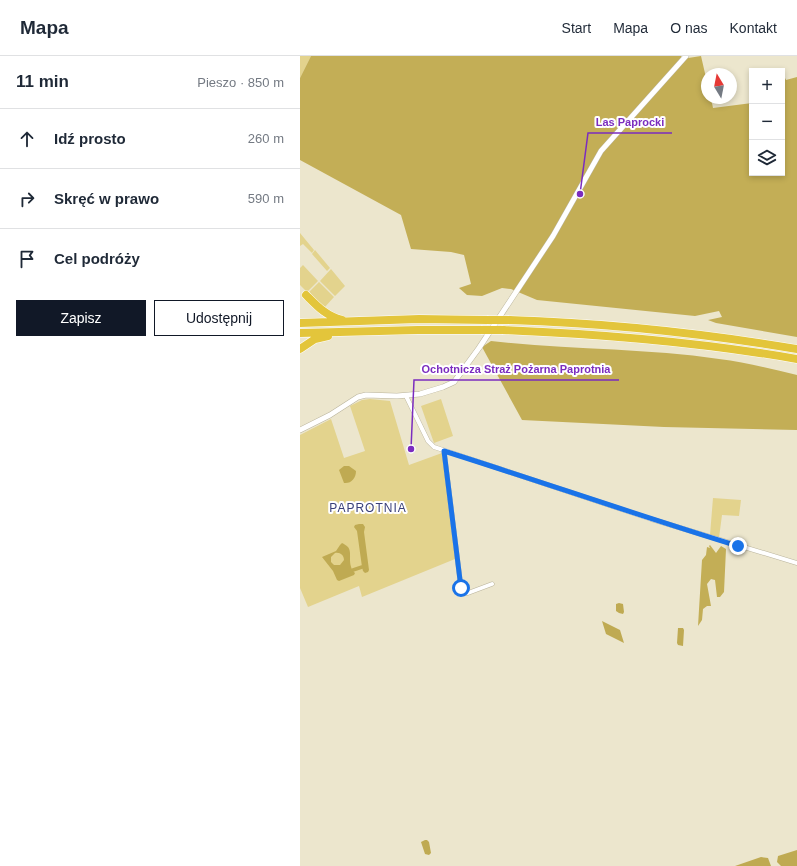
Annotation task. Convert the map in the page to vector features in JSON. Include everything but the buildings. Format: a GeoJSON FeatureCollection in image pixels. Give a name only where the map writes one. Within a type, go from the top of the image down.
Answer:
{"type":"FeatureCollection","features":[{"type":"Feature","properties":{"kind":"highway"},"geometry":{"type":"LineString","coordinates":[[306,295],[325,313],[346,322]]}},
{"type":"Feature","properties":{"kind":"highway"},"geometry":{"type":"LineString","coordinates":[[300,323],[441,319],[509,320],[589,324],[649,329],[734,339],[797,349]]}},
{"type":"Feature","properties":{"kind":"highway"},"geometry":{"type":"LineString","coordinates":[[300,333],[418,330],[503,330],[584,334],[649,338],[734,349],[797,360]]}},
{"type":"Feature","properties":{"kind":"highway"},"geometry":{"type":"LineString","coordinates":[[300,348],[322,336],[350,332]]}},
{"type":"Feature","properties":{"kind":"street"},"geometry":{"type":"LineString","coordinates":[[300,430],[330,415],[362,396],[406,396],[430,392],[451,384],[479,348],[553,236],[601,151],[686,56]]}},
{"type":"Feature","properties":{"kind":"street"},"geometry":{"type":"LineString","coordinates":[[406,396],[428,441],[434,447],[651,519],[797,562]]}},
{"type":"Feature","properties":{"kind":"street"},"geometry":{"type":"LineString","coordinates":[[444,451],[461,588],[463,593],[468,593],[492,584]]}},
{"type":"Feature","properties":{"kind":"shaded area"},"geometry":{"type":"Polygon","coordinates":[[[300,56],[311,56],[300,78],[300,56]]]}},
{"type":"Feature","properties":{"kind":"shaded area"},"geometry":{"type":"Polygon","coordinates":[[[311,56],[681,56],[682,59],[701,56],[704,68],[701,68],[701,104],[712,104],[713,108],[749,103],[749,176],[785,176],[785,78],[786,80],[797,77],[797,337],[716,323],[708,320],[722,317],[719,311],[695,316],[537,300],[511,289],[502,288],[482,296],[467,295],[459,288],[471,284],[464,255],[451,252],[411,249],[401,215],[300,160],[300,78],[311,56]]]}},
{"type":"Feature","properties":{"kind":"shaded area"},"geometry":{"type":"Polygon","coordinates":[[[300,233],[314,250],[312,253],[303,244],[300,246],[300,233]]]}},
{"type":"Feature","properties":{"kind":"shaded area"},"geometry":{"type":"Polygon","coordinates":[[[315,250],[330,268],[327,271],[312,254],[315,250]]]}},
{"type":"Feature","properties":{"kind":"shaded area"},"geometry":{"type":"Polygon","coordinates":[[[303,265],[318,281],[307,292],[300,285],[300,268],[303,265]]]}},
{"type":"Feature","properties":{"kind":"shaded area"},"geometry":{"type":"Polygon","coordinates":[[[331,269],[345,286],[335,296],[320,281],[331,269]]]}},
{"type":"Feature","properties":{"kind":"shaded area"},"geometry":{"type":"Polygon","coordinates":[[[319,282],[334,297],[324,308],[308,293],[319,282]]]}},
{"type":"Feature","properties":{"kind":"shaded area"},"geometry":{"type":"Polygon","coordinates":[[[491,341],[691,355],[738,362],[797,375],[797,430],[664,427],[522,420],[482,347],[491,341]]]}},
{"type":"Feature","properties":{"kind":"shaded area"},"geometry":{"type":"Polygon","coordinates":[[[370,399],[390,401],[409,465],[442,453],[455,559],[362,597],[359,586],[308,607],[300,588],[300,435],[331,419],[344,458],[365,451],[350,406],[362,400],[370,399]]]}},
{"type":"Feature","properties":{"kind":"shaded area"},"geometry":{"type":"Polygon","coordinates":[[[441,399],[453,436],[434,443],[421,406],[441,399]]]}},
{"type":"Feature","properties":{"kind":"shaded area"},"geometry":{"type":"Polygon","coordinates":[[[344,466],[349,466],[356,471],[353,480],[349,483],[344,483],[339,470],[344,466]]]}},
{"type":"Feature","properties":{"kind":"shaded area"},"geometry":{"type":"Polygon","coordinates":[[[713,498],[741,500],[739,516],[722,515],[719,538],[710,535],[713,498]]]}},
{"type":"Feature","properties":{"kind":"shaded area"},"geometry":{"type":"Polygon","coordinates":[[[363,524],[365,527],[364,532],[369,570],[365,573],[362,567],[357,531],[354,527],[355,525],[363,524]]]}},
{"type":"Feature","properties":{"kind":"shaded area"},"geometry":{"type":"Polygon","coordinates":[[[342,543],[349,549],[352,570],[355,573],[354,575],[339,581],[322,557],[336,551],[342,543]],[[335,553],[331,557],[331,562],[334,565],[340,565],[344,558],[341,554],[335,553]]]}},
{"type":"Feature","properties":{"kind":"shaded area"},"geometry":{"type":"Polygon","coordinates":[[[710,545],[716,553],[721,546],[726,549],[724,592],[720,597],[717,597],[715,580],[711,579],[707,584],[711,606],[707,606],[703,609],[702,620],[698,626],[702,560],[706,555],[707,547],[710,548],[710,545]]]}},
{"type":"Feature","properties":{"kind":"shaded area"},"geometry":{"type":"Polygon","coordinates":[[[616,604],[623,604],[623,614],[616,611],[616,604]]]}},
{"type":"Feature","properties":{"kind":"shaded area"},"geometry":{"type":"Polygon","coordinates":[[[602,621],[620,630],[624,643],[606,634],[602,621]]]}},
{"type":"Feature","properties":{"kind":"shaded area"},"geometry":{"type":"Polygon","coordinates":[[[678,628],[683,628],[684,630],[683,646],[678,645],[677,643],[678,628]]]}},
{"type":"Feature","properties":{"kind":"shaded area"},"geometry":{"type":"Polygon","coordinates":[[[425,840],[429,842],[431,853],[429,855],[425,854],[421,842],[425,840]]]}},
{"type":"Feature","properties":{"kind":"shaded area"},"geometry":{"type":"Polygon","coordinates":[[[797,850],[797,866],[781,866],[777,862],[778,856],[797,850]]]}},
{"type":"Feature","properties":{"kind":"shaded area"},"geometry":{"type":"Polygon","coordinates":[[[761,857],[768,858],[771,866],[735,866],[761,857]]]}},
{"type":"Feature","properties":{"kind":"waterway"},"geometry":{"type":"LineString","coordinates":[[353,570],[362,567]]}},
{"type":"Feature","properties":{"kind":"place","name":"Las Paprocki"},"geometry":{"type":"Point","coordinates":[580,194]}},
{"type":"Feature","properties":{"kind":"place","name":"Ochotnicza Straż Pożarna Paprotnia"},"geometry":{"type":"Point","coordinates":[411,449]}},
{"type":"Feature","properties":{"kind":"district","name":"PAPROTNIA"},"geometry":{"type":"Point","coordinates":[368,508]}},
{"type":"Feature","properties":{"kind":"route"},"geometry":{"type":"LineString","coordinates":[[461,588],[444,451],[738,546]]}}]}
